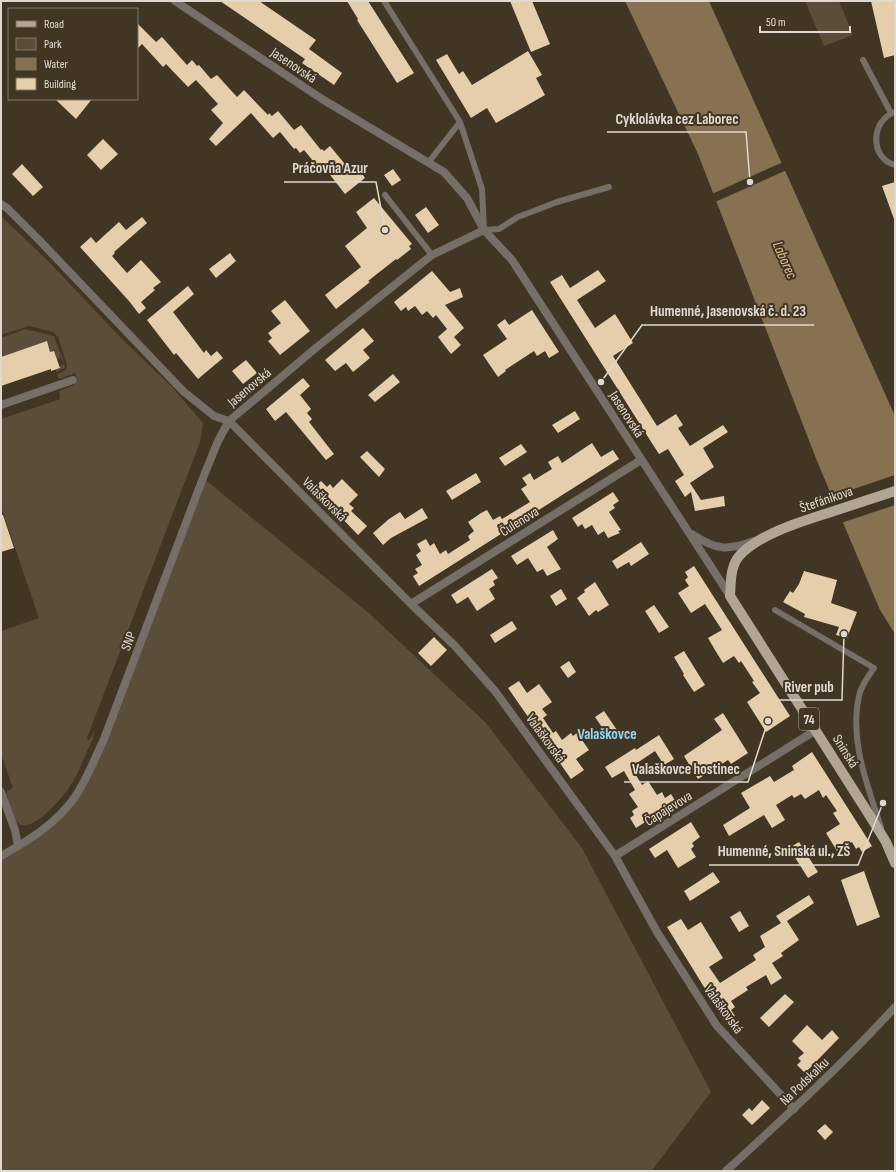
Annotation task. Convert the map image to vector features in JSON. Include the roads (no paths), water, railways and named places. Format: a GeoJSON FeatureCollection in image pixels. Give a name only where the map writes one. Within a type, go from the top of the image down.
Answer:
{"type":"FeatureCollection","features":[{"type":"Feature","properties":{"kind":"main road","name":"Štefánikova"},"geometry":{"type":"LineString","coordinates":[[730,596],[735,562],[740,555],[767,536],[802,522],[895,491]]}},
{"type":"Feature","properties":{"kind":"main road","name":"Sninská"},"geometry":{"type":"LineString","coordinates":[[730,596],[886,842],[895,863]]}},
{"type":"Feature","properties":{"kind":"street","name":"Jasenovská"},"geometry":{"type":"LineString","coordinates":[[175,1],[322,99],[444,172],[467,198],[484,230],[512,260],[730,596]]}},
{"type":"Feature","properties":{"kind":"street","name":"Jasenovská"},"geometry":{"type":"LineString","coordinates":[[1,204],[7,208],[44,246],[183,391],[214,416],[229,421],[317,347],[432,255],[484,230]]}},
{"type":"Feature","properties":{"kind":"street"},"geometry":{"type":"LineString","coordinates":[[1,405],[72,380]]}},
{"type":"Feature","properties":{"kind":"street","name":"Valaškovská"},"geometry":{"type":"LineString","coordinates":[[229,421],[411,604],[455,646],[495,691],[615,856],[657,932],[717,1026],[794,1109]]}},
{"type":"Feature","properties":{"kind":"street","name":"SNP"},"geometry":{"type":"LineString","coordinates":[[1,856],[52,823],[75,796],[85,780],[104,739],[203,478],[218,441],[229,421]]}},
{"type":"Feature","properties":{"kind":"street","name":"Čulenova"},"geometry":{"type":"LineString","coordinates":[[411,604],[641,460]]}},
{"type":"Feature","properties":{"kind":"street"},"geometry":{"type":"LineString","coordinates":[[690,533],[706,543],[722,548],[742,546],[767,536]]}},
{"type":"Feature","properties":{"kind":"street","name":"Čapajevova"},"geometry":{"type":"LineString","coordinates":[[615,856],[816,730]]}},
{"type":"Feature","properties":{"kind":"street"},"geometry":{"type":"LineString","coordinates":[[1,792],[15,830],[18,846]]}},
{"type":"Feature","properties":{"kind":"street","name":"Na Podskalku"},"geometry":{"type":"LineString","coordinates":[[726,1171],[794,1109],[861,1044],[895,1006]]}},
{"type":"Feature","properties":{"kind":"lane"},"geometry":{"type":"LineString","coordinates":[[384,1],[460,122],[482,189],[484,230],[499,229],[518,217],[557,202],[609,187]]}},
{"type":"Feature","properties":{"kind":"lane"},"geometry":{"type":"LineString","coordinates":[[863,60],[893,112],[880,124],[876,133],[876,142],[884,159],[895,165]]}},
{"type":"Feature","properties":{"kind":"lane"},"geometry":{"type":"LineString","coordinates":[[428,163],[460,122]]}},
{"type":"Feature","properties":{"kind":"lane"},"geometry":{"type":"LineString","coordinates":[[385,195],[432,255]]}},
{"type":"Feature","properties":{"kind":"lane"},"geometry":{"type":"LineString","coordinates":[[775,610],[874,668],[861,691],[856,721],[860,762],[886,842]]}},
{"type":"Feature","properties":{"kind":"water","name":"Laborec"},"geometry":{"type":"Polygon","coordinates":[[[625,1],[709,1],[895,416],[895,634],[880,610],[817,461],[698,154],[625,1]]]}},
{"type":"Feature","properties":{"kind":"place","name":"Cyklolávka cez Laborec"},"geometry":{"type":"Point","coordinates":[750,182]}},
{"type":"Feature","properties":{"kind":"place","name":"Práčovňa Azur"},"geometry":{"type":"Point","coordinates":[385,230]}},
{"type":"Feature","properties":{"kind":"place","name":"Humenné, Jasenovská č. d. 23"},"geometry":{"type":"Point","coordinates":[601,382]}},
{"type":"Feature","properties":{"kind":"place","name":"River pub"},"geometry":{"type":"Point","coordinates":[844,634]}},
{"type":"Feature","properties":{"kind":"place","name":"Valaškovce hostinec"},"geometry":{"type":"Point","coordinates":[768,721]}},
{"type":"Feature","properties":{"kind":"place","name":"Humenné, Sninská ul., ZŠ"},"geometry":{"type":"Point","coordinates":[883,803]}},
{"type":"Feature","properties":{"kind":"district","name":"Valaškovce"},"geometry":{"type":"Point","coordinates":[607,734]}}]}
